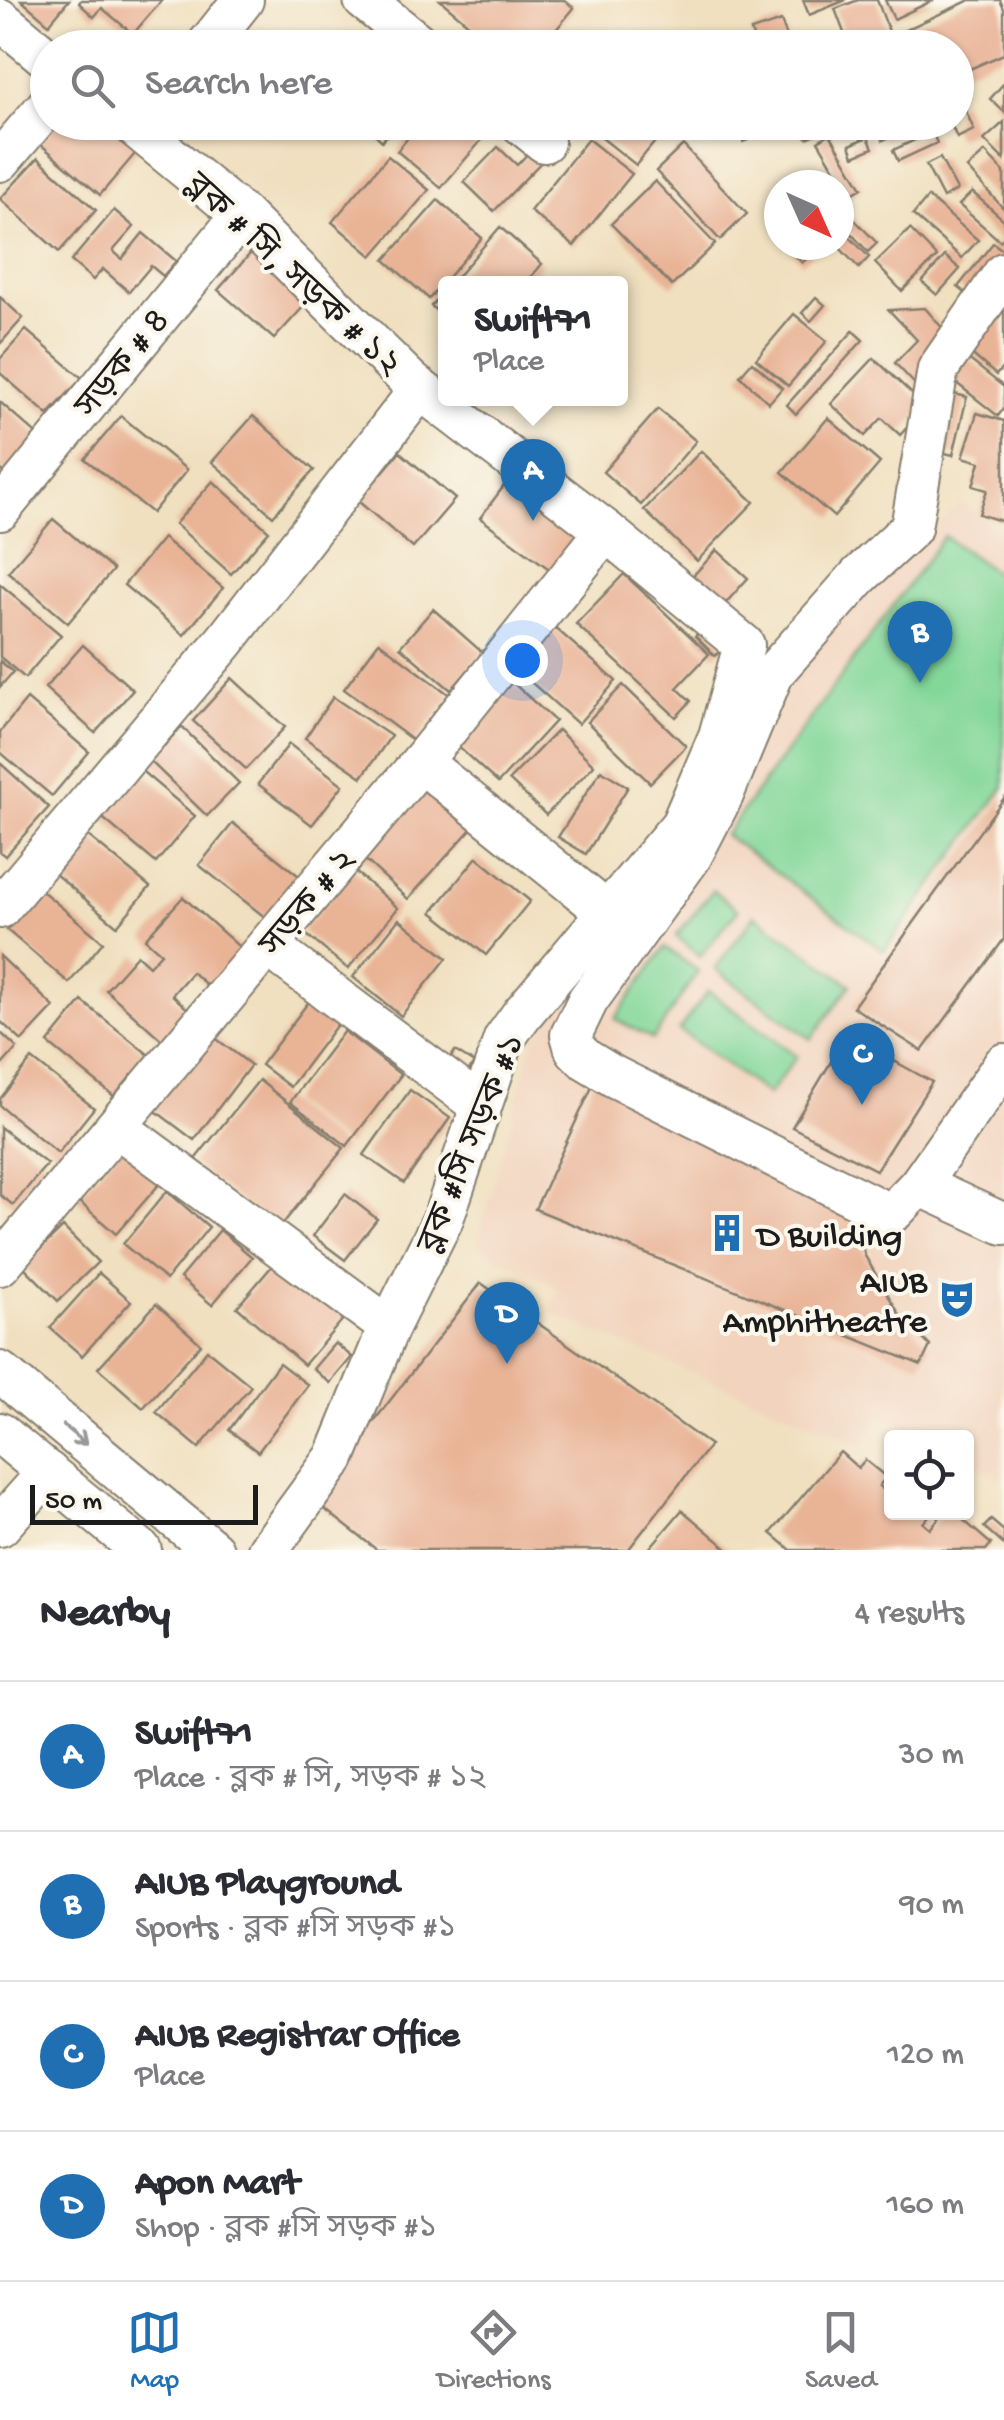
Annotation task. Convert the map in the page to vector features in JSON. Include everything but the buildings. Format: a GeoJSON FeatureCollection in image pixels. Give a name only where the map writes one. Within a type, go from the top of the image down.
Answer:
{"type":"FeatureCollection","features":[{"type":"Feature","properties":{"kind":"street"},"geometry":{"type":"LineString","coordinates":[[219,30],[243,0]]}},
{"type":"Feature","properties":{"kind":"street"},"geometry":{"type":"LineString","coordinates":[[364,0],[402,30]]}},
{"type":"Feature","properties":{"kind":"street"},"geometry":{"type":"LineString","coordinates":[[0,20],[30,44]]}},
{"type":"Feature","properties":{"kind":"street"},"geometry":{"type":"LineString","coordinates":[[0,162],[30,126]]}},
{"type":"Feature","properties":{"kind":"street","name":"ব্লক # সি, সড়ক # ১২"},"geometry":{"type":"LineString","coordinates":[[156,140],[242,214],[438,403]]}},
{"type":"Feature","properties":{"kind":"street","name":"সড়ক # ৪"},"geometry":{"type":"LineString","coordinates":[[0,510],[242,214]]}},
{"type":"Feature","properties":{"kind":"street"},"geometry":{"type":"LineString","coordinates":[[1004,273],[938,369],[911,528],[859,576],[774,672],[723,795],[691,857],[588,1000],[571,1036],[575,1049],[585,1059],[612,1076],[883,1211],[894,1210],[919,1185],[1004,1064]]}},
{"type":"Feature","properties":{"kind":"street"},"geometry":{"type":"LineString","coordinates":[[0,908],[225,641],[420,389]]}},
{"type":"Feature","properties":{"kind":"street","name":"ব্লক # সি, সড়ক # ১২"},"geometry":{"type":"LineString","coordinates":[[442,406],[606,531],[744,645]]}},
{"type":"Feature","properties":{"kind":"street","name":"সড়ক # ২"},"geometry":{"type":"LineString","coordinates":[[0,1265],[421,762],[606,531]]}},
{"type":"Feature","properties":{"kind":"street","name":"ব্লক #সি সড়ক #১"},"geometry":{"type":"LineString","coordinates":[[268,1550],[335,1458],[389,1327],[443,1219],[504,1040],[681,825],[719,736],[744,645]]}},
{"type":"Feature","properties":{"kind":"street"},"geometry":{"type":"LineString","coordinates":[[421,762],[607,912]]}},
{"type":"Feature","properties":{"kind":"street"},"geometry":{"type":"LineString","coordinates":[[268,946],[481,1106]]}},
{"type":"Feature","properties":{"kind":"street"},"geometry":{"type":"LineString","coordinates":[[117,1127],[389,1327]]}},
{"type":"Feature","properties":{"kind":"street"},"geometry":{"type":"LineString","coordinates":[[919,1185],[1004,1224]]}},
{"type":"Feature","properties":{"kind":"street"},"geometry":{"type":"LineString","coordinates":[[0,1372],[214,1550]]}},
{"type":"Feature","properties":{"kind":"street"},"geometry":{"type":"LineString","coordinates":[[0,1433],[141,1550]]}},
{"type":"Feature","properties":{"kind":"street"},"geometry":{"type":"LineString","coordinates":[[0,1526],[48,1472]]}},
{"type":"Feature","properties":{"kind":"shaded area"},"geometry":{"type":"Polygon","coordinates":[[[962,503],[1004,534],[1004,1479],[974,1464],[974,1430],[910,1430],[880,1415],[863,1445],[549,1312],[559,1289],[477,1246],[544,999],[784,663],[962,503]]]}},
{"type":"Feature","properties":{"kind":"green space"},"geometry":{"type":"Polygon","coordinates":[[[944,536],[1004,579],[1004,787],[884,951],[725,835],[944,536]]]}},
{"type":"Feature","properties":{"kind":"green space"},"geometry":{"type":"Polygon","coordinates":[[[713,890],[738,910],[700,956],[676,936],[713,890]]]}},
{"type":"Feature","properties":{"kind":"green space"},"geometry":{"type":"Polygon","coordinates":[[[755,915],[851,985],[811,1039],[715,969],[755,915]]]}},
{"type":"Feature","properties":{"kind":"green space"},"geometry":{"type":"Polygon","coordinates":[[[665,947],[698,971],[653,1039],[615,1019],[665,947]]]}},
{"type":"Feature","properties":{"kind":"green space"},"geometry":{"type":"Polygon","coordinates":[[[708,991],[797,1056],[768,1095],[679,1030],[708,991]]]}},
{"type":"Feature","properties":{"kind":"place","name":"Swift71"},"geometry":{"type":"Point","coordinates":[533,521]}},
{"type":"Feature","properties":{"kind":"place","name":"AIUB Playground"},"geometry":{"type":"Point","coordinates":[920,683]}},
{"type":"Feature","properties":{"kind":"place","name":"AIUB Registrar Office"},"geometry":{"type":"Point","coordinates":[862,1105]}},
{"type":"Feature","properties":{"kind":"place","name":"D Building"},"geometry":{"type":"Point","coordinates":[727,1233]}},
{"type":"Feature","properties":{"kind":"place","name":"AIUB Amphitheatre"},"geometry":{"type":"Point","coordinates":[957,1299]}},
{"type":"Feature","properties":{"kind":"place","name":"Apon Mart"},"geometry":{"type":"Point","coordinates":[507,1364]}}]}
